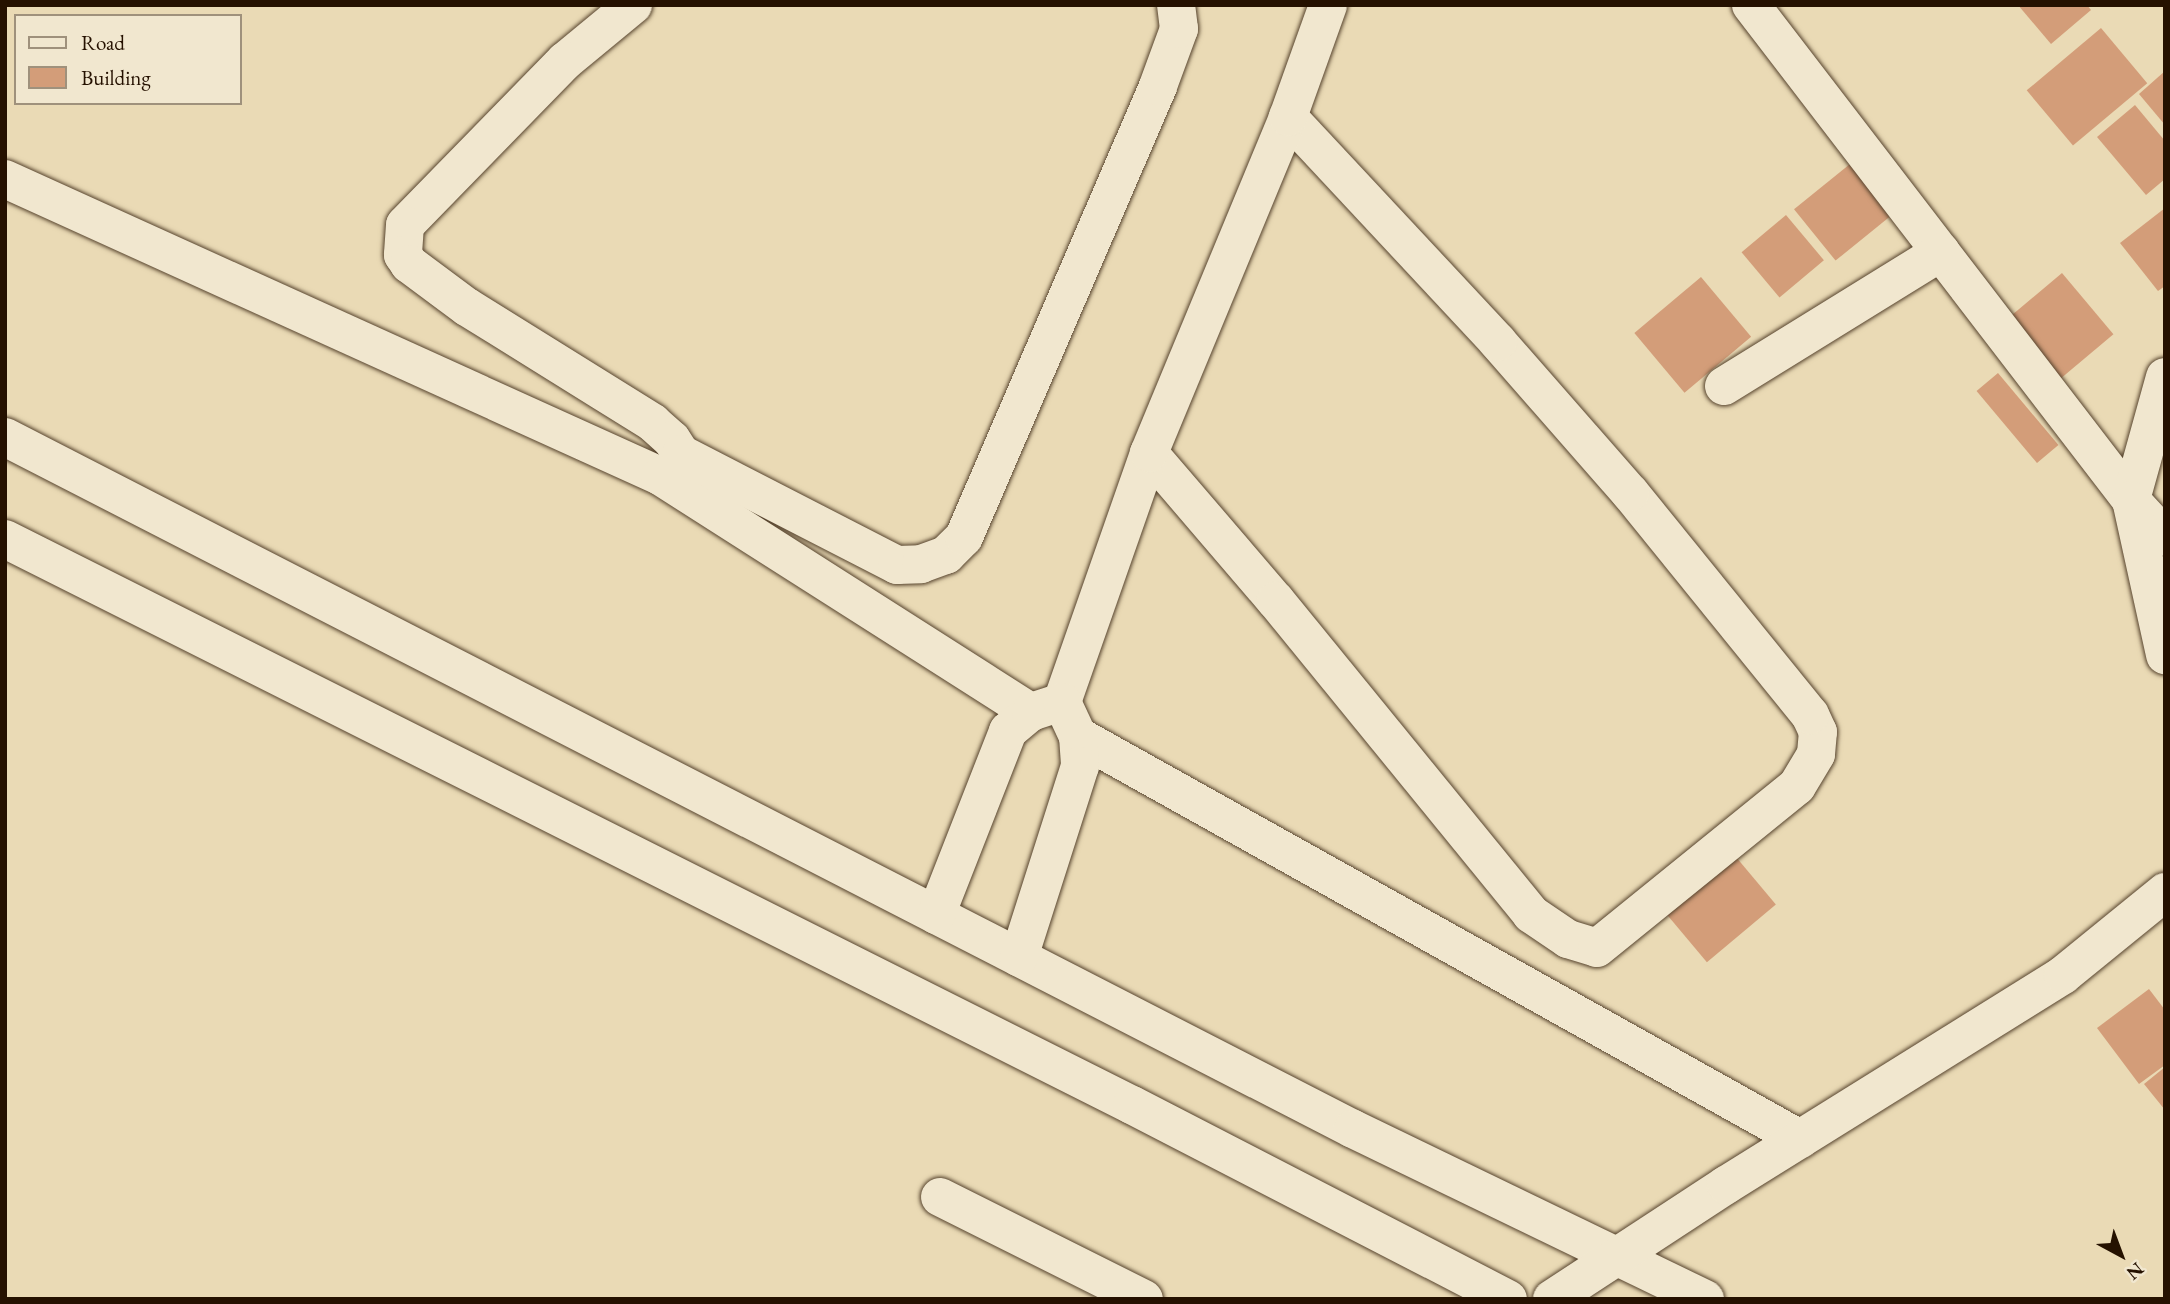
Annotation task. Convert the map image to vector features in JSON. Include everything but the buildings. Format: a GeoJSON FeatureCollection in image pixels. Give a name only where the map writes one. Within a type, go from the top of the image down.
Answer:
{"type":"FeatureCollection","features":[{"type":"Feature","properties":{"kind":"street"},"geometry":{"type":"LineString","coordinates":[[633,5],[565,61],[405,225],[402,255],[409,264],[467,307],[653,424],[672,440],[682,471],[1047,707],[1078,736],[1800,1139]]}},
{"type":"Feature","properties":{"kind":"street"},"geometry":{"type":"LineString","coordinates":[[5,179],[897,565],[921,564],[946,555],[964,537],[1158,86],[1179,29],[1177,5]]}},
{"type":"Feature","properties":{"kind":"street"},"geometry":{"type":"LineString","coordinates":[[936,915],[1008,731],[1047,707],[1288,117],[1328,5]]}},
{"type":"Feature","properties":{"kind":"street"},"geometry":{"type":"LineString","coordinates":[[1751,5],[2131,500],[2165,537]]}},
{"type":"Feature","properties":{"kind":"street"},"geometry":{"type":"LineString","coordinates":[[1149,453],[1276,601],[1531,914],[1568,939],[1597,948],[1797,786],[1816,754],[1818,732],[1810,715],[1638,503],[1499,342],[1288,117]]}},
{"type":"Feature","properties":{"kind":"street"},"geometry":{"type":"LineString","coordinates":[[1724,386],[1941,252]]}},
{"type":"Feature","properties":{"kind":"street"},"geometry":{"type":"LineString","coordinates":[[2165,377],[2131,500],[2165,655]]}},
{"type":"Feature","properties":{"kind":"street"},"geometry":{"type":"LineString","coordinates":[[5,437],[1353,1129],[1618,1254],[1705,1299]]}},
{"type":"Feature","properties":{"kind":"street"},"geometry":{"type":"LineString","coordinates":[[5,539],[1120,1099],[1508,1299]]}},
{"type":"Feature","properties":{"kind":"street"},"geometry":{"type":"LineString","coordinates":[[1019,957],[1080,766],[1078,736]]}},
{"type":"Feature","properties":{"kind":"street"},"geometry":{"type":"LineString","coordinates":[[1552,1299],[1618,1254],[2063,975],[2165,892]]}},
{"type":"Feature","properties":{"kind":"street"},"geometry":{"type":"LineString","coordinates":[[940,1197],[1144,1299]]}}]}
